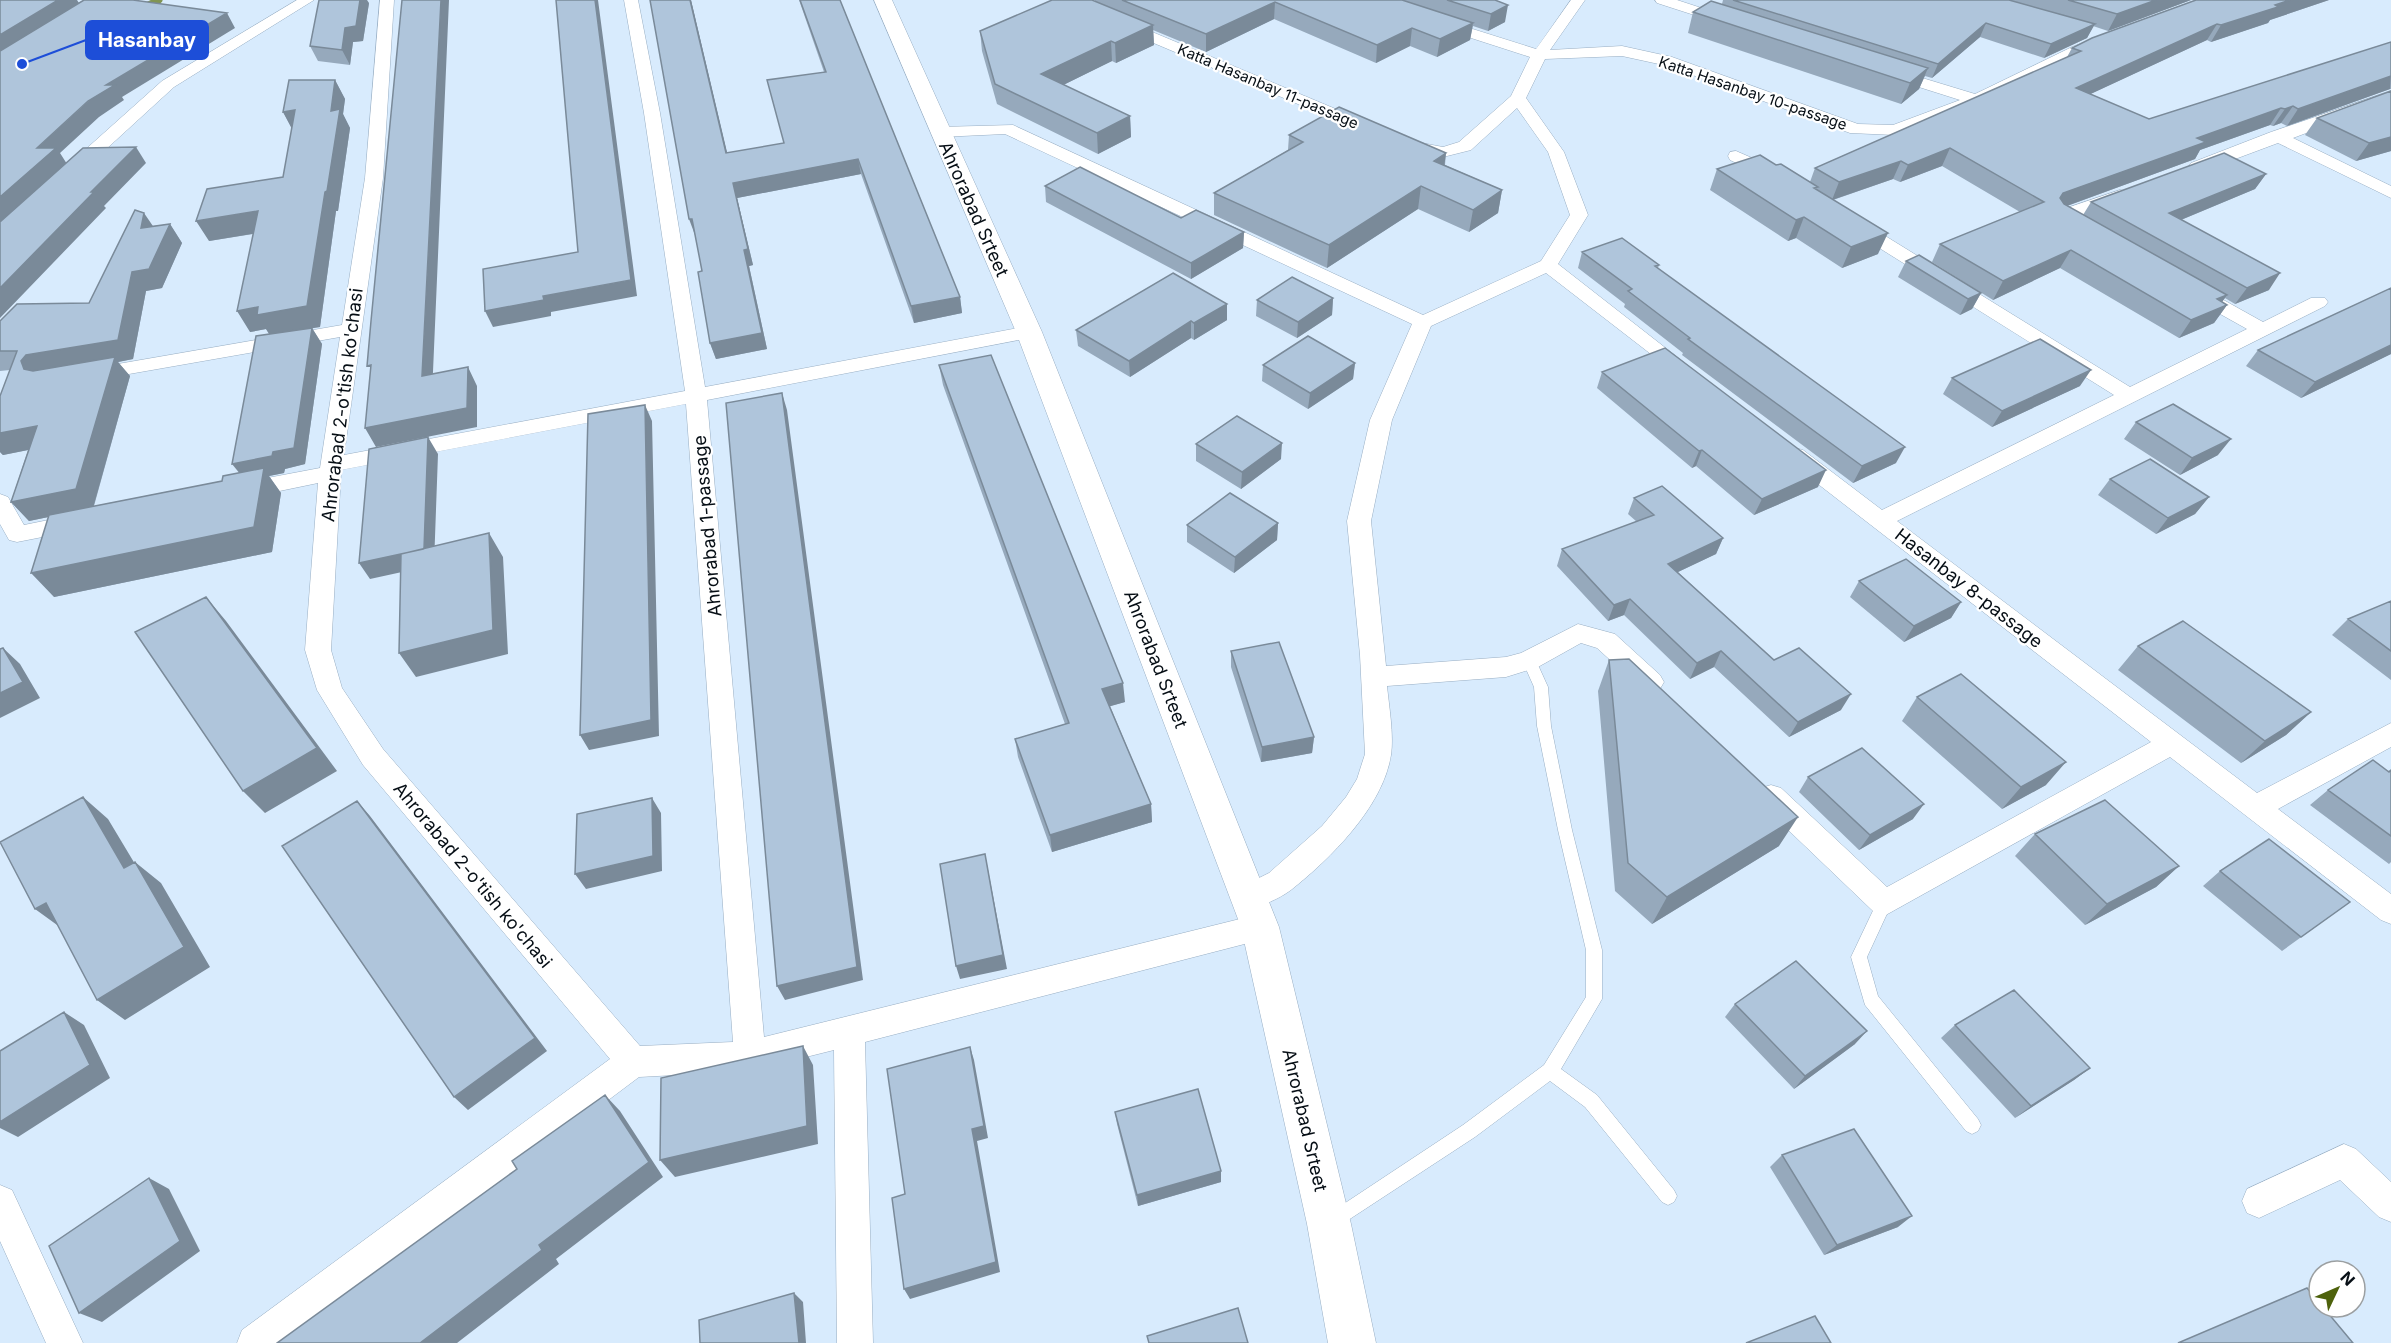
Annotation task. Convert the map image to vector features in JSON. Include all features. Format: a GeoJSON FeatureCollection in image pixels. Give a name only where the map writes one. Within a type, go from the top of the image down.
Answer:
{"type":"FeatureCollection","features":[{"type":"Feature","properties":{"kind":"street"},"geometry":{"type":"LineString","coordinates":[[62,180],[168,84],[307,0]]}},
{"type":"Feature","properties":{"kind":"street","name":"Ahrorabad 2-o'tish ko'chasi"},"geometry":{"type":"LineString","coordinates":[[387,0],[374,177],[330,469],[318,650],[330,690],[373,757],[633,1062]]}},
{"type":"Feature","properties":{"kind":"street","name":"Ahrorabad 1-passage"},"geometry":{"type":"LineString","coordinates":[[631,0],[652,113],[696,394],[750,1056]]}},
{"type":"Feature","properties":{"kind":"street","name":"Ahrorabad Srteet"},"geometry":{"type":"LineString","coordinates":[[883,0],[1029,332],[1254,912],[1329,1224],[1352,1343]]}},
{"type":"Feature","properties":{"kind":"street","name":"Katta Hasanbay 11-passage"},"geometry":{"type":"LineString","coordinates":[[1064,0],[1375,131]]}},
{"type":"Feature","properties":{"kind":"street"},"geometry":{"type":"LineString","coordinates":[[1397,140],[1418,149],[1443,152],[1465,146],[1518,98],[1539,56],[1578,0]]}},
{"type":"Feature","properties":{"kind":"street"},"geometry":{"type":"LineString","coordinates":[[1662,0],[1741,25]]}},
{"type":"Feature","properties":{"kind":"street","name":"Katta Hasanbay 10-passage"},"geometry":{"type":"LineString","coordinates":[[1425,18],[1539,56],[1622,51],[1672,62],[1856,129],[1895,130],[1976,100]]}},
{"type":"Feature","properties":{"kind":"street"},"geometry":{"type":"LineString","coordinates":[[1875,68],[1976,100],[2077,50],[2114,36],[2088,31]]}},
{"type":"Feature","properties":{"kind":"street"},"geometry":{"type":"LineString","coordinates":[[2182,172],[2391,96]]}},
{"type":"Feature","properties":{"kind":"street"},"geometry":{"type":"LineString","coordinates":[[255,1343],[633,1062],[750,1056],[849,1030],[1254,912],[1279,882],[1332,834],[1356,805],[1370,781],[1378,754],[1374,676],[1359,521],[1381,420],[1423,322],[1548,265],[1580,215],[1556,152],[1518,98]]}},
{"type":"Feature","properties":{"kind":"street"},"geometry":{"type":"LineString","coordinates":[[940,132],[1007,129],[1423,322]]}},
{"type":"Feature","properties":{"kind":"street"},"geometry":{"type":"LineString","coordinates":[[2277,136],[2391,193]]}},
{"type":"Feature","properties":{"kind":"street"},"geometry":{"type":"LineString","coordinates":[[1736,156],[1791,185]]}},
{"type":"Feature","properties":{"kind":"street"},"geometry":{"type":"LineString","coordinates":[[2092,233],[2061,216],[2138,188]]}},
{"type":"Feature","properties":{"kind":"street"},"geometry":{"type":"LineString","coordinates":[[1841,216],[2130,396]]}},
{"type":"Feature","properties":{"kind":"street"},"geometry":{"type":"LineString","coordinates":[[1548,265],[1699,381]]}},
{"type":"Feature","properties":{"kind":"street"},"geometry":{"type":"LineString","coordinates":[[2182,284],[2263,330]]}},
{"type":"Feature","properties":{"kind":"street"},"geometry":{"type":"LineString","coordinates":[[1880,520],[2318,303]]}},
{"type":"Feature","properties":{"kind":"street"},"geometry":{"type":"LineString","coordinates":[[73,378],[352,329]]}},
{"type":"Feature","properties":{"kind":"street"},"geometry":{"type":"LineString","coordinates":[[225,494],[330,469],[696,394],[1029,332]]}},
{"type":"Feature","properties":{"kind":"street","name":"Hasanbay 8-passage"},"geometry":{"type":"LineString","coordinates":[[1775,440],[2391,911]]}},
{"type":"Feature","properties":{"kind":"street"},"geometry":{"type":"LineString","coordinates":[[0,502],[17,534],[98,518]]}},
{"type":"Feature","properties":{"kind":"street"},"geometry":{"type":"LineString","coordinates":[[1374,676],[1506,667],[1529,660],[1578,633],[1606,641],[1667,698]]}},
{"type":"Feature","properties":{"kind":"street"},"geometry":{"type":"LineString","coordinates":[[2254,808],[2391,734]]}},
{"type":"Feature","properties":{"kind":"street"},"geometry":{"type":"LineString","coordinates":[[1754,780],[1884,903],[2171,744]]}},
{"type":"Feature","properties":{"kind":"street"},"geometry":{"type":"LineString","coordinates":[[849,1030],[855,1343]]}},
{"type":"Feature","properties":{"kind":"street"},"geometry":{"type":"LineString","coordinates":[[2259,1201],[2344,1161],[2391,1205]]}},
{"type":"Feature","properties":{"kind":"street"},"geometry":{"type":"LineString","coordinates":[[0,1202],[65,1343]]}},
{"type":"Feature","properties":{"kind":"lane"},"geometry":{"type":"LineString","coordinates":[[1329,1224],[1469,1131],[1550,1071],[1594,999],[1594,950],[1562,818],[1544,726],[1541,687],[1529,660]]}},
{"type":"Feature","properties":{"kind":"lane"},"geometry":{"type":"LineString","coordinates":[[1884,903],[1859,957],[1871,1000],[1972,1125]]}},
{"type":"Feature","properties":{"kind":"lane"},"geometry":{"type":"LineString","coordinates":[[1550,1071],[1591,1101],[1668,1196]]}},
{"type":"Feature","properties":{"kind":"building"},"geometry":{"type":"Polygon","coordinates":[[[0,0],[58,0],[0,35],[0,0]]]}},
{"type":"Feature","properties":{"kind":"building"},"geometry":{"type":"Polygon","coordinates":[[[84,0],[133,0],[227,13],[106,85],[115,85],[88,101],[37,148],[56,148],[0,197],[0,51],[84,0]]]}},
{"type":"Feature","properties":{"kind":"building"},"geometry":{"type":"Polygon","coordinates":[[[319,0],[360,0],[356,26],[345,28],[342,50],[310,46],[319,0]]]}},
{"type":"Feature","properties":{"kind":"building"},"geometry":{"type":"Polygon","coordinates":[[[402,0],[441,0],[422,376],[468,367],[467,408],[365,428],[371,365],[367,366],[402,0]]]}},
{"type":"Feature","properties":{"kind":"building"},"geometry":{"type":"Polygon","coordinates":[[[556,0],[595,0],[631,280],[543,296],[544,300],[485,311],[483,269],[578,252],[556,0]]]}},
{"type":"Feature","properties":{"kind":"building"},"geometry":{"type":"Polygon","coordinates":[[[650,0],[690,0],[726,153],[784,143],[767,80],[826,72],[800,0],[840,0],[960,297],[911,306],[858,159],[733,183],[748,249],[744,250],[762,333],[710,343],[698,272],[702,271],[692,219],[689,219],[650,0]]]}},
{"type":"Feature","properties":{"kind":"building"},"geometry":{"type":"Polygon","coordinates":[[[1052,0],[1092,0],[1153,25],[1115,43],[1111,41],[1041,74],[1130,116],[1097,133],[995,84],[980,31],[1052,0]]]}},
{"type":"Feature","properties":{"kind":"building"},"geometry":{"type":"Polygon","coordinates":[[[1122,0],[1402,0],[1473,23],[1440,39],[1412,28],[1377,45],[1275,2],[1206,34],[1122,0]]]}},
{"type":"Feature","properties":{"kind":"building"},"geometry":{"type":"Polygon","coordinates":[[[1447,0],[1495,0],[1508,5],[1491,14],[1447,0]]]}},
{"type":"Feature","properties":{"kind":"building"},"geometry":{"type":"Polygon","coordinates":[[[1733,0],[2009,0],[2095,24],[2051,44],[1986,23],[1938,64],[1733,0]]]}},
{"type":"Feature","properties":{"kind":"building"},"geometry":{"type":"Polygon","coordinates":[[[2068,0],[2156,0],[2117,14],[2068,0]]]}},
{"type":"Feature","properties":{"kind":"building"},"geometry":{"type":"Polygon","coordinates":[[[2196,0],[2290,0],[2275,5],[2278,7],[2221,25],[2217,24],[2076,88],[2149,119],[2391,42],[2391,76],[2298,109],[2293,106],[2281,108],[2197,138],[2206,142],[2063,193],[2060,198],[2064,204],[2227,295],[2217,299],[2227,305],[2191,320],[2071,250],[2003,281],[1940,244],[2044,202],[1950,148],[1908,165],[1901,161],[1839,182],[1815,168],[2081,51],[2072,48],[2092,38],[2196,0]]]}},
{"type":"Feature","properties":{"kind":"building"},"geometry":{"type":"Polygon","coordinates":[[[1711,1],[1928,68],[1910,83],[1693,12],[1711,1]]]}},
{"type":"Feature","properties":{"kind":"building"},"geometry":{"type":"Polygon","coordinates":[[[289,80],[335,80],[331,111],[340,109],[307,306],[257,315],[258,307],[237,311],[258,211],[196,221],[207,189],[283,177],[295,110],[283,112],[289,80]]]}},
{"type":"Feature","properties":{"kind":"building"},"geometry":{"type":"Polygon","coordinates":[[[2391,91],[2391,137],[2369,143],[2317,118],[2391,91]]]}},
{"type":"Feature","properties":{"kind":"building"},"geometry":{"type":"Polygon","coordinates":[[[1339,107],[1446,153],[1434,161],[1502,190],[1473,210],[1421,186],[1329,245],[1214,193],[1303,142],[1289,135],[1339,107]]]}},
{"type":"Feature","properties":{"kind":"building"},"geometry":{"type":"Polygon","coordinates":[[[136,147],[0,288],[0,222],[83,148],[136,147]]]}},
{"type":"Feature","properties":{"kind":"building"},"geometry":{"type":"Polygon","coordinates":[[[2224,153],[2266,174],[2169,213],[2280,273],[2247,288],[2091,202],[2224,153]]]}},
{"type":"Feature","properties":{"kind":"building"},"geometry":{"type":"Polygon","coordinates":[[[1760,155],[1776,165],[1781,164],[1818,187],[1814,188],[1888,233],[1851,247],[1804,217],[1796,220],[1717,169],[1760,155]]]}},
{"type":"Feature","properties":{"kind":"building"},"geometry":{"type":"Polygon","coordinates":[[[1080,167],[1181,218],[1196,210],[1244,232],[1191,263],[1045,186],[1080,167]]]}},
{"type":"Feature","properties":{"kind":"building"},"geometry":{"type":"Polygon","coordinates":[[[135,210],[144,213],[141,228],[170,224],[149,269],[132,272],[118,340],[26,355],[21,361],[24,369],[33,371],[115,357],[76,489],[11,502],[37,426],[0,433],[0,396],[17,351],[0,351],[0,321],[17,304],[89,303],[135,210]]]}},
{"type":"Feature","properties":{"kind":"building"},"geometry":{"type":"Polygon","coordinates":[[[1622,238],[1659,265],[1655,266],[1905,447],[1862,466],[1688,339],[1690,338],[1628,291],[1632,289],[1582,252],[1622,238]]]}},
{"type":"Feature","properties":{"kind":"building"},"geometry":{"type":"Polygon","coordinates":[[[1919,255],[1981,293],[1968,299],[1906,261],[1919,255]]]}},
{"type":"Feature","properties":{"kind":"building"},"geometry":{"type":"Polygon","coordinates":[[[1173,273],[1227,304],[1194,323],[1191,321],[1129,361],[1076,330],[1173,273]]]}},
{"type":"Feature","properties":{"kind":"building"},"geometry":{"type":"Polygon","coordinates":[[[1292,277],[1333,298],[1298,322],[1257,300],[1292,277]]]}},
{"type":"Feature","properties":{"kind":"building"},"geometry":{"type":"Polygon","coordinates":[[[2391,288],[2391,345],[2315,382],[2258,350],[2391,288]]]}},
{"type":"Feature","properties":{"kind":"building"},"geometry":{"type":"Polygon","coordinates":[[[312,328],[294,448],[273,452],[272,456],[232,464],[256,336],[312,328]]]}},
{"type":"Feature","properties":{"kind":"building"},"geometry":{"type":"Polygon","coordinates":[[[1308,336],[1355,363],[1310,393],[1263,365],[1308,336]]]}},
{"type":"Feature","properties":{"kind":"building"},"geometry":{"type":"Polygon","coordinates":[[[2040,339],[2091,370],[2002,411],[1952,378],[2040,339]]]}},
{"type":"Feature","properties":{"kind":"building"},"geometry":{"type":"Polygon","coordinates":[[[1665,348],[1826,470],[1762,499],[1602,372],[1665,348]]]}},
{"type":"Feature","properties":{"kind":"building"},"geometry":{"type":"Polygon","coordinates":[[[991,355],[1123,683],[1102,689],[1151,804],[1050,835],[1015,739],[1069,723],[939,365],[991,355]]]}},
{"type":"Feature","properties":{"kind":"building"},"geometry":{"type":"Polygon","coordinates":[[[782,393],[857,967],[777,986],[726,403],[782,393]]]}},
{"type":"Feature","properties":{"kind":"building"},"geometry":{"type":"Polygon","coordinates":[[[2173,404],[2231,439],[2192,458],[2136,422],[2173,404]]]}},
{"type":"Feature","properties":{"kind":"building"},"geometry":{"type":"Polygon","coordinates":[[[645,405],[651,720],[580,735],[588,414],[645,405]]]}},
{"type":"Feature","properties":{"kind":"building"},"geometry":{"type":"Polygon","coordinates":[[[1237,416],[1282,443],[1242,472],[1196,444],[1237,416]]]}},
{"type":"Feature","properties":{"kind":"building"},"geometry":{"type":"Polygon","coordinates":[[[428,437],[424,549],[359,563],[369,449],[428,437]]]}},
{"type":"Feature","properties":{"kind":"building"},"geometry":{"type":"Polygon","coordinates":[[[2150,459],[2209,497],[2168,518],[2110,479],[2150,459]]]}},
{"type":"Feature","properties":{"kind":"building"},"geometry":{"type":"Polygon","coordinates":[[[264,468],[254,527],[31,573],[49,515],[222,481],[223,476],[264,468]]]}},
{"type":"Feature","properties":{"kind":"building"},"geometry":{"type":"Polygon","coordinates":[[[1662,486],[1723,538],[1668,564],[1774,660],[1799,648],[1851,694],[1798,722],[1721,651],[1697,663],[1630,599],[1614,605],[1562,549],[1654,515],[1634,498],[1662,486]]]}},
{"type":"Feature","properties":{"kind":"building"},"geometry":{"type":"Polygon","coordinates":[[[1230,493],[1278,523],[1235,557],[1187,525],[1230,493]]]}},
{"type":"Feature","properties":{"kind":"building"},"geometry":{"type":"Polygon","coordinates":[[[489,533],[493,630],[399,653],[401,554],[489,533]]]}},
{"type":"Feature","properties":{"kind":"building"},"geometry":{"type":"Polygon","coordinates":[[[1906,559],[1961,602],[1914,626],[1859,581],[1906,559]]]}},
{"type":"Feature","properties":{"kind":"building"},"geometry":{"type":"Polygon","coordinates":[[[206,597],[317,748],[243,791],[135,632],[206,597]]]}},
{"type":"Feature","properties":{"kind":"building"},"geometry":{"type":"Polygon","coordinates":[[[2391,601],[2391,651],[2348,619],[2391,601]]]}},
{"type":"Feature","properties":{"kind":"building"},"geometry":{"type":"Polygon","coordinates":[[[2183,621],[2311,712],[2265,741],[2138,646],[2183,621]]]}},
{"type":"Feature","properties":{"kind":"building"},"geometry":{"type":"Polygon","coordinates":[[[1279,642],[1314,737],[1262,747],[1231,651],[1279,642]]]}},
{"type":"Feature","properties":{"kind":"building"},"geometry":{"type":"Polygon","coordinates":[[[3,648],[23,682],[0,693],[0,649],[3,648]]]}},
{"type":"Feature","properties":{"kind":"building"},"geometry":{"type":"Polygon","coordinates":[[[1629,659],[1798,817],[1667,897],[1628,863],[1609,660],[1629,659]]]}},
{"type":"Feature","properties":{"kind":"building"},"geometry":{"type":"Polygon","coordinates":[[[1961,674],[2066,762],[2021,787],[1917,697],[1961,674]]]}},
{"type":"Feature","properties":{"kind":"building"},"geometry":{"type":"Polygon","coordinates":[[[1862,748],[1924,804],[1870,835],[1808,777],[1862,748]]]}},
{"type":"Feature","properties":{"kind":"building"},"geometry":{"type":"Polygon","coordinates":[[[2373,760],[2389,772],[2391,770],[2391,836],[2328,790],[2373,760]]]}},
{"type":"Feature","properties":{"kind":"building"},"geometry":{"type":"Polygon","coordinates":[[[83,797],[124,868],[135,862],[184,947],[97,1000],[46,903],[35,909],[0,842],[83,797]]]}},
{"type":"Feature","properties":{"kind":"building"},"geometry":{"type":"Polygon","coordinates":[[[652,798],[653,856],[575,874],[577,814],[652,798]]]}},
{"type":"Feature","properties":{"kind":"building"},"geometry":{"type":"Polygon","coordinates":[[[2105,800],[2179,866],[2107,904],[2035,834],[2105,800]]]}},
{"type":"Feature","properties":{"kind":"building"},"geometry":{"type":"Polygon","coordinates":[[[357,801],[535,1038],[454,1097],[282,846],[357,801]]]}},
{"type":"Feature","properties":{"kind":"building"},"geometry":{"type":"Polygon","coordinates":[[[2269,839],[2350,902],[2301,937],[2220,871],[2269,839]]]}},
{"type":"Feature","properties":{"kind":"building"},"geometry":{"type":"Polygon","coordinates":[[[985,854],[1003,955],[956,966],[940,864],[985,854]]]}},
{"type":"Feature","properties":{"kind":"building"},"geometry":{"type":"Polygon","coordinates":[[[1796,961],[1867,1031],[1805,1076],[1735,1004],[1796,961]]]}},
{"type":"Feature","properties":{"kind":"building"},"geometry":{"type":"Polygon","coordinates":[[[2014,990],[2090,1068],[2031,1106],[1955,1025],[2014,990]]]}},
{"type":"Feature","properties":{"kind":"building"},"geometry":{"type":"Polygon","coordinates":[[[64,1012],[90,1065],[0,1122],[0,1051],[64,1012]]]}},
{"type":"Feature","properties":{"kind":"building"},"geometry":{"type":"Polygon","coordinates":[[[803,1046],[807,1126],[660,1160],[661,1078],[803,1046]]]}},
{"type":"Feature","properties":{"kind":"building"},"geometry":{"type":"Polygon","coordinates":[[[970,1047],[984,1126],[972,1129],[996,1262],[904,1289],[892,1198],[905,1194],[887,1069],[970,1047]]]}},
{"type":"Feature","properties":{"kind":"building"},"geometry":{"type":"Polygon","coordinates":[[[1198,1089],[1221,1171],[1137,1195],[1115,1112],[1198,1089]]]}},
{"type":"Feature","properties":{"kind":"building"},"geometry":{"type":"Polygon","coordinates":[[[605,1095],[649,1162],[539,1245],[542,1250],[420,1343],[277,1343],[517,1169],[512,1161],[605,1095]]]}},
{"type":"Feature","properties":{"kind":"building"},"geometry":{"type":"Polygon","coordinates":[[[1854,1129],[1912,1216],[1837,1245],[1782,1155],[1854,1129]]]}},
{"type":"Feature","properties":{"kind":"building"},"geometry":{"type":"Polygon","coordinates":[[[149,1178],[180,1241],[79,1313],[49,1246],[149,1178]]]}},
{"type":"Feature","properties":{"kind":"building"},"geometry":{"type":"Polygon","coordinates":[[[2307,1288],[2307,1319],[2333,1319],[2353,1343],[2178,1343],[2307,1288]]]}},
{"type":"Feature","properties":{"kind":"building"},"geometry":{"type":"Polygon","coordinates":[[[794,1293],[799,1343],[700,1343],[699,1320],[794,1293]]]}},
{"type":"Feature","properties":{"kind":"building"},"geometry":{"type":"Polygon","coordinates":[[[1238,1308],[1248,1343],[1149,1343],[1147,1336],[1238,1308]]]}},
{"type":"Feature","properties":{"kind":"building"},"geometry":{"type":"Polygon","coordinates":[[[1815,1316],[1831,1343],[1746,1343],[1815,1316]]]}},
{"type":"Feature","properties":{"kind":"waterway"},"geometry":{"type":"LineString","coordinates":[[142,8],[159,0]]}},
{"type":"Feature","properties":{"kind":"place","name":"Hasanbay"},"geometry":{"type":"Point","coordinates":[22,64]}}]}
